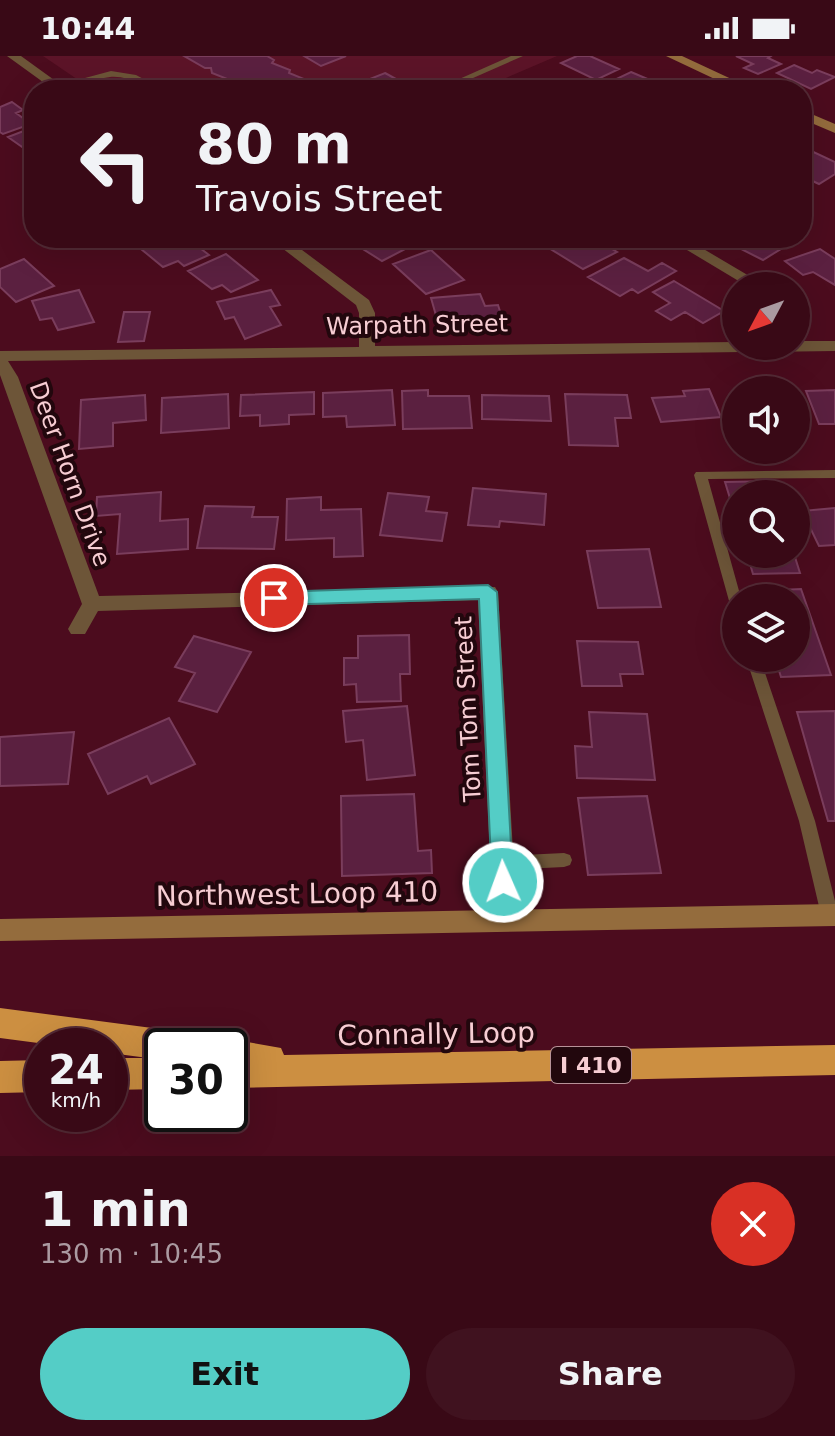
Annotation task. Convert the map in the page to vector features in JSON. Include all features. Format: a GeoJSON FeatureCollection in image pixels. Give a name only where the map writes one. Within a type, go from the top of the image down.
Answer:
{"type":"FeatureCollection","features":[{"type":"Feature","properties":{"kind":"highway"},"geometry":{"type":"LineString","coordinates":[[0,1023],[144,1042]]}},
{"type":"Feature","properties":{"kind":"highway"},"geometry":{"type":"LineString","coordinates":[[248,1056],[348,1070]]}},
{"type":"Feature","properties":{"kind":"highway","name":"Connally Loop"},"geometry":{"type":"LineString","coordinates":[[248,1072],[835,1060]]}},
{"type":"Feature","properties":{"kind":"highway"},"geometry":{"type":"LineString","coordinates":[[0,1077],[24,1076]]}},
{"type":"Feature","properties":{"kind":"main road"},"geometry":{"type":"LineString","coordinates":[[672,56],[726,80]]}},
{"type":"Feature","properties":{"kind":"main road"},"geometry":{"type":"LineString","coordinates":[[812,119],[835,129]]}},
{"type":"Feature","properties":{"kind":"main road","name":"Northwest Loop 410"},"geometry":{"type":"LineString","coordinates":[[0,930],[833,915]]}},
{"type":"Feature","properties":{"kind":"street"},"geometry":{"type":"LineString","coordinates":[[13,56],[48,80]]}},
{"type":"Feature","properties":{"kind":"street"},"geometry":{"type":"LineString","coordinates":[[289,248],[363,303],[367,313],[367,350]]}},
{"type":"Feature","properties":{"kind":"street"},"geometry":{"type":"LineString","coordinates":[[692,248],[734,272]]}},
{"type":"Feature","properties":{"kind":"street","name":"Warpath Street"},"geometry":{"type":"LineString","coordinates":[[810,346],[835,346]]}},
{"type":"Feature","properties":{"kind":"street","name":"Warpath Street"},"geometry":{"type":"LineString","coordinates":[[0,359],[367,350],[722,347]]}},
{"type":"Feature","properties":{"kind":"street","name":"Deer Horn Drive"},"geometry":{"type":"LineString","coordinates":[[0,359],[10,377],[92,604]]}},
{"type":"Feature","properties":{"kind":"street","name":"Tom Tom Street"},"geometry":{"type":"LineString","coordinates":[[92,604],[488,592],[505,920]]}},
{"type":"Feature","properties":{"kind":"street"},"geometry":{"type":"LineString","coordinates":[[78,629],[92,604]]}},
{"type":"Feature","properties":{"kind":"lane"},"geometry":{"type":"LineString","coordinates":[[461,80],[519,56]]}},
{"type":"Feature","properties":{"kind":"lane"},"geometry":{"type":"LineString","coordinates":[[89,80],[114,72],[137,75],[145,80]]}},
{"type":"Feature","properties":{"kind":"lane"},"geometry":{"type":"LineString","coordinates":[[730,584],[700,475],[835,474]]}},
{"type":"Feature","properties":{"kind":"lane"},"geometry":{"type":"LineString","coordinates":[[758,672],[807,821],[833,915]]}},
{"type":"Feature","properties":{"kind":"lane"},"geometry":{"type":"LineString","coordinates":[[502,863],[564,860]]}},
{"type":"Feature","properties":{"kind":"shaded area"},"geometry":{"type":"Polygon","coordinates":[[[43,56],[557,56],[501,80],[78,80],[43,56]]]}},
{"type":"Feature","properties":{"kind":"building"},"geometry":{"type":"Polygon","coordinates":[[[184,56],[267,56],[274,60],[272,63],[306,80],[230,80],[212,73],[211,68],[205,68],[184,56]]]}},
{"type":"Feature","properties":{"kind":"building"},"geometry":{"type":"Polygon","coordinates":[[[304,56],[346,56],[321,66],[304,56]]]}},
{"type":"Feature","properties":{"kind":"building"},"geometry":{"type":"Polygon","coordinates":[[[577,56],[590,56],[619,69],[596,80],[561,63],[577,56]]]}},
{"type":"Feature","properties":{"kind":"building"},"geometry":{"type":"Polygon","coordinates":[[[736,56],[771,56],[768,58],[781,64],[758,74],[744,68],[753,64],[736,56]]]}},
{"type":"Feature","properties":{"kind":"building"},"geometry":{"type":"Polygon","coordinates":[[[794,65],[812,73],[817,70],[835,77],[812,88],[812,80],[792,80],[777,73],[794,65]]]}},
{"type":"Feature","properties":{"kind":"building"},"geometry":{"type":"Polygon","coordinates":[[[631,72],[650,80],[614,80],[631,72]]]}},
{"type":"Feature","properties":{"kind":"building"},"geometry":{"type":"Polygon","coordinates":[[[385,73],[398,80],[367,80],[385,73]]]}},
{"type":"Feature","properties":{"kind":"building"},"geometry":{"type":"Polygon","coordinates":[[[12,102],[23,110],[16,113],[24,119],[24,126],[3,134],[0,132],[0,107],[12,102]]]}},
{"type":"Feature","properties":{"kind":"building"},"geometry":{"type":"Polygon","coordinates":[[[24,131],[24,148],[8,137],[24,131]]]}},
{"type":"Feature","properties":{"kind":"building"},"geometry":{"type":"Polygon","coordinates":[[[812,151],[835,162],[835,174],[819,184],[812,181],[812,151]]]}},
{"type":"Feature","properties":{"kind":"building"},"geometry":{"type":"Polygon","coordinates":[[[200,248],[209,255],[184,266],[178,261],[163,267],[141,249],[200,248]]]}},
{"type":"Feature","properties":{"kind":"building"},"geometry":{"type":"Polygon","coordinates":[[[361,248],[407,248],[382,261],[361,248]]]}},
{"type":"Feature","properties":{"kind":"building"},"geometry":{"type":"Polygon","coordinates":[[[549,248],[610,248],[617,252],[583,269],[549,248]]]}},
{"type":"Feature","properties":{"kind":"building"},"geometry":{"type":"Polygon","coordinates":[[[746,248],[783,248],[763,260],[743,250],[746,248]]]}},
{"type":"Feature","properties":{"kind":"building"},"geometry":{"type":"Polygon","coordinates":[[[820,249],[835,259],[835,285],[813,272],[799,272],[785,261],[820,249]]]}},
{"type":"Feature","properties":{"kind":"building"},"geometry":{"type":"Polygon","coordinates":[[[431,250],[464,280],[426,294],[393,264],[431,250]]]}},
{"type":"Feature","properties":{"kind":"building"},"geometry":{"type":"Polygon","coordinates":[[[226,254],[258,280],[231,292],[222,285],[212,289],[188,271],[226,254]]]}},
{"type":"Feature","properties":{"kind":"building"},"geometry":{"type":"Polygon","coordinates":[[[624,258],[648,271],[662,263],[676,271],[638,293],[632,289],[620,296],[588,277],[624,258]]]}},
{"type":"Feature","properties":{"kind":"building"},"geometry":{"type":"Polygon","coordinates":[[[24,259],[54,286],[16,302],[0,287],[0,269],[24,259]]]}},
{"type":"Feature","properties":{"kind":"building"},"geometry":{"type":"Polygon","coordinates":[[[674,281],[722,312],[703,323],[685,312],[671,320],[656,311],[670,303],[653,292],[674,281]]]}},
{"type":"Feature","properties":{"kind":"building"},"geometry":{"type":"Polygon","coordinates":[[[79,290],[94,322],[58,330],[52,318],[40,320],[32,301],[79,290]]]}},
{"type":"Feature","properties":{"kind":"building"},"geometry":{"type":"Polygon","coordinates":[[[271,290],[280,305],[270,307],[281,325],[245,339],[234,317],[225,319],[217,302],[271,290]]]}},
{"type":"Feature","properties":{"kind":"building"},"geometry":{"type":"Polygon","coordinates":[[[480,294],[485,306],[498,305],[505,327],[441,333],[431,298],[480,294]]]}},
{"type":"Feature","properties":{"kind":"building"},"geometry":{"type":"Polygon","coordinates":[[[124,312],[150,312],[144,341],[118,342],[124,312]]]}},
{"type":"Feature","properties":{"kind":"building"},"geometry":{"type":"Polygon","coordinates":[[[709,389],[721,417],[661,422],[652,398],[685,396],[683,391],[709,389]]]}},
{"type":"Feature","properties":{"kind":"building"},"geometry":{"type":"Polygon","coordinates":[[[392,390],[395,425],[347,427],[346,416],[323,417],[323,393],[392,390]]]}},
{"type":"Feature","properties":{"kind":"building"},"geometry":{"type":"Polygon","coordinates":[[[428,390],[428,396],[469,396],[472,428],[403,429],[402,391],[428,390]]]}},
{"type":"Feature","properties":{"kind":"building"},"geometry":{"type":"Polygon","coordinates":[[[835,390],[835,424],[819,424],[810,401],[810,391],[835,390]]]}},
{"type":"Feature","properties":{"kind":"building"},"geometry":{"type":"Polygon","coordinates":[[[314,392],[314,414],[289,415],[289,424],[260,426],[260,415],[240,416],[241,395],[314,392]]]}},
{"type":"Feature","properties":{"kind":"building"},"geometry":{"type":"Polygon","coordinates":[[[228,394],[229,428],[161,433],[162,398],[228,394]]]}},
{"type":"Feature","properties":{"kind":"building"},"geometry":{"type":"Polygon","coordinates":[[[565,394],[627,395],[631,418],[615,418],[618,446],[569,445],[565,394]]]}},
{"type":"Feature","properties":{"kind":"building"},"geometry":{"type":"Polygon","coordinates":[[[145,395],[146,420],[113,423],[113,446],[79,449],[81,400],[145,395]]]}},
{"type":"Feature","properties":{"kind":"building"},"geometry":{"type":"Polygon","coordinates":[[[482,395],[549,396],[551,421],[482,419],[482,395]]]}},
{"type":"Feature","properties":{"kind":"building"},"geometry":{"type":"Polygon","coordinates":[[[473,488],[546,494],[544,525],[500,521],[499,527],[468,525],[473,488]]]}},
{"type":"Feature","properties":{"kind":"building"},"geometry":{"type":"Polygon","coordinates":[[[161,492],[160,521],[188,519],[188,549],[117,554],[120,514],[96,516],[97,497],[161,492]]]}},
{"type":"Feature","properties":{"kind":"building"},"geometry":{"type":"Polygon","coordinates":[[[388,493],[429,497],[426,511],[447,513],[442,541],[380,535],[388,493]]]}},
{"type":"Feature","properties":{"kind":"building"},"geometry":{"type":"Polygon","coordinates":[[[321,497],[321,510],[361,509],[363,556],[334,557],[334,538],[286,540],[287,499],[321,497]]]}},
{"type":"Feature","properties":{"kind":"building"},"geometry":{"type":"Polygon","coordinates":[[[205,506],[254,507],[252,517],[278,517],[274,549],[197,548],[205,506]]]}},
{"type":"Feature","properties":{"kind":"building"},"geometry":{"type":"Polygon","coordinates":[[[835,508],[835,545],[819,546],[810,527],[810,510],[835,508]]]}},
{"type":"Feature","properties":{"kind":"building"},"geometry":{"type":"Polygon","coordinates":[[[649,549],[661,607],[598,608],[587,551],[649,549]]]}},
{"type":"Feature","properties":{"kind":"building"},"geometry":{"type":"Polygon","coordinates":[[[751,568],[798,568],[800,573],[753,574],[751,568]]]}},
{"type":"Feature","properties":{"kind":"building"},"geometry":{"type":"Polygon","coordinates":[[[810,615],[831,675],[781,677],[779,672],[810,672],[810,615]]]}},
{"type":"Feature","properties":{"kind":"building"},"geometry":{"type":"Polygon","coordinates":[[[409,635],[410,674],[400,674],[401,701],[357,702],[356,684],[344,685],[344,658],[358,658],[358,636],[409,635]]]}},
{"type":"Feature","properties":{"kind":"building"},"geometry":{"type":"Polygon","coordinates":[[[194,636],[251,652],[217,712],[179,701],[195,673],[175,667],[194,636]]]}},
{"type":"Feature","properties":{"kind":"building"},"geometry":{"type":"Polygon","coordinates":[[[577,641],[638,642],[643,674],[620,674],[622,686],[582,686],[577,641]]]}},
{"type":"Feature","properties":{"kind":"building"},"geometry":{"type":"Polygon","coordinates":[[[407,706],[415,775],[367,780],[363,740],[346,742],[343,711],[407,706]]]}},
{"type":"Feature","properties":{"kind":"building"},"geometry":{"type":"Polygon","coordinates":[[[835,711],[835,821],[828,821],[797,712],[835,711]]]}},
{"type":"Feature","properties":{"kind":"building"},"geometry":{"type":"Polygon","coordinates":[[[589,712],[647,714],[655,780],[577,778],[575,746],[592,747],[589,712]]]}},
{"type":"Feature","properties":{"kind":"building"},"geometry":{"type":"Polygon","coordinates":[[[169,718],[195,764],[151,784],[147,776],[108,794],[88,754],[169,718]]]}},
{"type":"Feature","properties":{"kind":"building"},"geometry":{"type":"Polygon","coordinates":[[[74,732],[68,784],[0,786],[0,737],[74,732]]]}},
{"type":"Feature","properties":{"kind":"building"},"geometry":{"type":"Polygon","coordinates":[[[414,794],[418,851],[431,850],[432,873],[342,876],[341,796],[414,794]]]}},
{"type":"Feature","properties":{"kind":"building"},"geometry":{"type":"Polygon","coordinates":[[[647,796],[661,873],[588,875],[578,798],[647,796]]]}},
{"type":"Feature","properties":{"kind":"route"},"geometry":{"type":"LineString","coordinates":[[274,598],[488,592],[503,882]]}}]}
